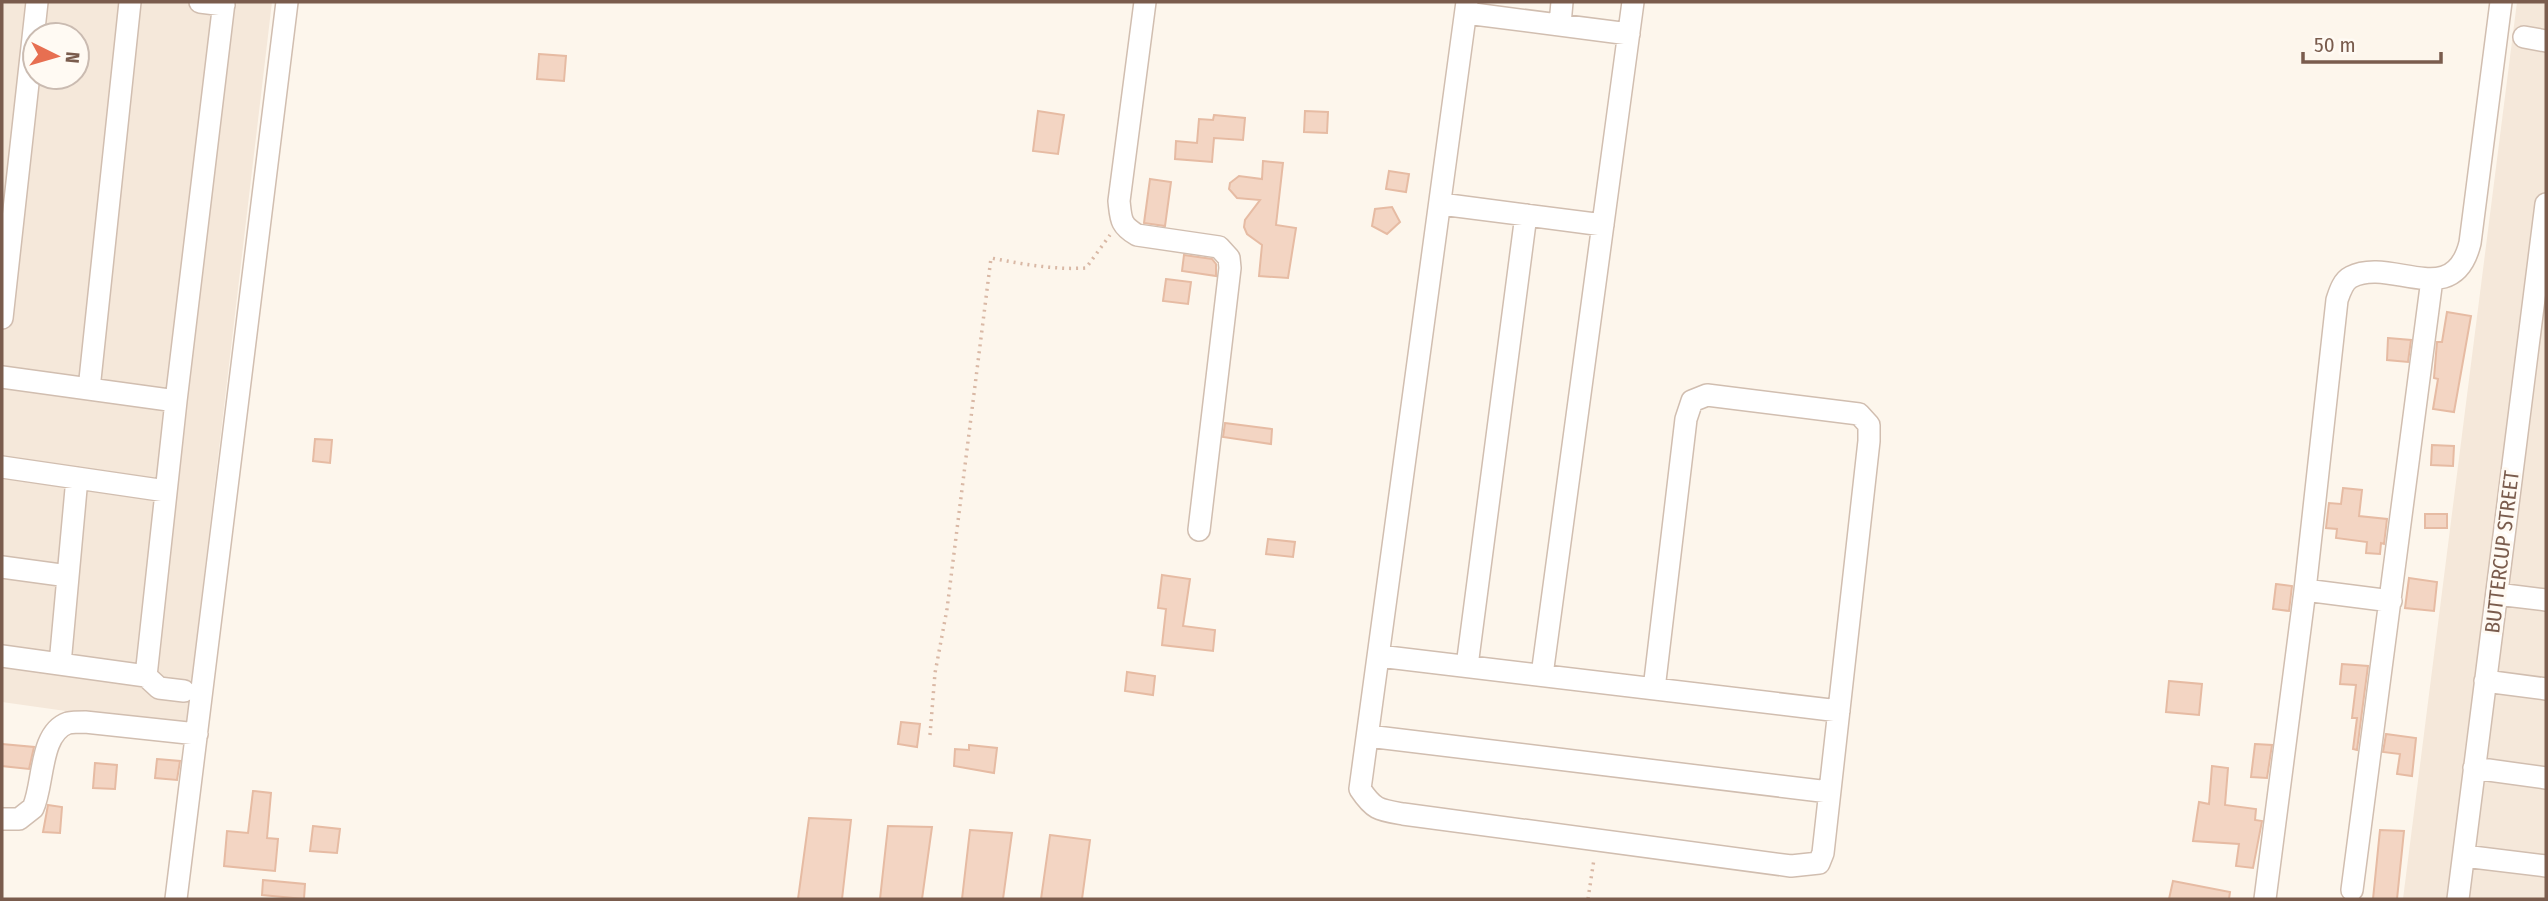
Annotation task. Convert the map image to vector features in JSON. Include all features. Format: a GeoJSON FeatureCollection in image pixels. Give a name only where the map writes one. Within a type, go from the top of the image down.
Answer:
{"type":"FeatureCollection","features":[{"type":"Feature","properties":{"kind":"street"},"geometry":{"type":"LineString","coordinates":[[2,318],[37,2]]}},
{"type":"Feature","properties":{"kind":"street"},"geometry":{"type":"LineString","coordinates":[[89,389],[130,2]]}},
{"type":"Feature","properties":{"kind":"street"},"geometry":{"type":"LineString","coordinates":[[146,676],[224,3],[200,2]]}},
{"type":"Feature","properties":{"kind":"street"},"geometry":{"type":"LineString","coordinates":[[176,899],[288,2]]}},
{"type":"Feature","properties":{"kind":"street"},"geometry":{"type":"LineString","coordinates":[[1145,2],[1119,201],[1121,214],[1126,229],[1137,234],[1219,247],[1229,258],[1199,530]]}},
{"type":"Feature","properties":{"kind":"street"},"geometry":{"type":"LineString","coordinates":[[1560,24],[1563,2]]}},
{"type":"Feature","properties":{"kind":"street"},"geometry":{"type":"LineString","coordinates":[[1542,675],[1633,2]]}},
{"type":"Feature","properties":{"kind":"street"},"geometry":{"type":"LineString","coordinates":[[2264,899],[2305,590],[2337,300],[2342,286],[2351,277],[2387,273],[2432,279],[2449,276],[2461,268],[2467,255],[2501,2]]}},
{"type":"Feature","properties":{"kind":"street"},"geometry":{"type":"LineString","coordinates":[[1629,34],[1467,8],[1360,789],[1379,810],[1791,866],[1819,863],[1823,853],[1869,441],[1869,425],[1859,414],[1707,395],[1695,399],[1689,407],[1654,689]]}},
{"type":"Feature","properties":{"kind":"street"},"geometry":{"type":"LineString","coordinates":[[2524,37],[2546,41]]}},
{"type":"Feature","properties":{"kind":"street"},"geometry":{"type":"LineString","coordinates":[[1441,204],[1603,225]]}},
{"type":"Feature","properties":{"kind":"street","name":"BUTTERCUP STREET"},"geometry":{"type":"LineString","coordinates":[[2458,899],[2546,204]]}},
{"type":"Feature","properties":{"kind":"street"},"geometry":{"type":"LineString","coordinates":[[1467,666],[1526,215]]}},
{"type":"Feature","properties":{"kind":"street"},"geometry":{"type":"LineString","coordinates":[[2352,890],[2432,279]]}},
{"type":"Feature","properties":{"kind":"street"},"geometry":{"type":"LineString","coordinates":[[2,377],[176,401]]}},
{"type":"Feature","properties":{"kind":"street"},"geometry":{"type":"LineString","coordinates":[[2,467],[166,491]]}},
{"type":"Feature","properties":{"kind":"street"},"geometry":{"type":"LineString","coordinates":[[60,664],[77,478]]}},
{"type":"Feature","properties":{"kind":"street"},"geometry":{"type":"LineString","coordinates":[[2,567],[68,576]]}},
{"type":"Feature","properties":{"kind":"street"},"geometry":{"type":"LineString","coordinates":[[2305,590],[2391,601]]}},
{"type":"Feature","properties":{"kind":"street"},"geometry":{"type":"LineString","coordinates":[[2497,594],[2546,600]]}},
{"type":"Feature","properties":{"kind":"street"},"geometry":{"type":"LineString","coordinates":[[2,656],[146,676],[159,688],[184,691]]}},
{"type":"Feature","properties":{"kind":"street"},"geometry":{"type":"LineString","coordinates":[[1379,656],[1839,711]]}},
{"type":"Feature","properties":{"kind":"street"},"geometry":{"type":"LineString","coordinates":[[2485,681],[2546,689]]}},
{"type":"Feature","properties":{"kind":"street"},"geometry":{"type":"LineString","coordinates":[[2,819],[19,819],[33,808],[48,743],[55,731],[68,723],[85,722],[197,734]]}},
{"type":"Feature","properties":{"kind":"street"},"geometry":{"type":"LineString","coordinates":[[1368,736],[1829,792]]}},
{"type":"Feature","properties":{"kind":"street"},"geometry":{"type":"LineString","coordinates":[[2474,768],[2546,778]]}},
{"type":"Feature","properties":{"kind":"street"},"geometry":{"type":"LineString","coordinates":[[2464,856],[2546,866]]}},
{"type":"Feature","properties":{"kind":"path"},"geometry":{"type":"LineString","coordinates":[[930,735],[935,673],[947,609],[991,258],[1037,267],[1086,268],[1110,235],[1121,214]]}},
{"type":"Feature","properties":{"kind":"path"},"geometry":{"type":"LineString","coordinates":[[1588,899],[1596,840]]}},
{"type":"Feature","properties":{"kind":"shaded area"},"geometry":{"type":"Polygon","coordinates":[[[2,2],[272,2],[186,728],[2,702],[2,2]]]}},
{"type":"Feature","properties":{"kind":"shaded area"},"geometry":{"type":"Polygon","coordinates":[[[2517,2],[2546,2],[2546,899],[2403,899],[2517,2]]]}},
{"type":"Feature","properties":{"kind":"building"},"geometry":{"type":"Polygon","coordinates":[[[539,54],[566,56],[564,81],[537,79],[539,54]]]}},
{"type":"Feature","properties":{"kind":"building"},"geometry":{"type":"Polygon","coordinates":[[[1038,111],[1064,115],[1058,154],[1033,151],[1038,111]]]}},
{"type":"Feature","properties":{"kind":"building"},"geometry":{"type":"Polygon","coordinates":[[[1305,111],[1328,112],[1327,133],[1304,132],[1305,111]]]}},
{"type":"Feature","properties":{"kind":"building"},"geometry":{"type":"Polygon","coordinates":[[[1214,115],[1245,118],[1243,140],[1214,138],[1212,162],[1175,159],[1176,141],[1197,143],[1199,119],[1213,120],[1214,115]]]}},
{"type":"Feature","properties":{"kind":"building"},"geometry":{"type":"Polygon","coordinates":[[[1263,161],[1283,163],[1276,225],[1296,228],[1288,278],[1259,276],[1262,245],[1247,234],[1244,227],[1245,220],[1260,200],[1237,198],[1229,189],[1230,183],[1239,176],[1262,179],[1263,161]]]}},
{"type":"Feature","properties":{"kind":"building"},"geometry":{"type":"Polygon","coordinates":[[[1389,171],[1409,174],[1406,192],[1386,189],[1389,171]]]}},
{"type":"Feature","properties":{"kind":"building"},"geometry":{"type":"Polygon","coordinates":[[[1150,179],[1171,182],[1165,226],[1144,223],[1150,179]]]}},
{"type":"Feature","properties":{"kind":"building"},"geometry":{"type":"Polygon","coordinates":[[[1392,207],[1400,222],[1387,234],[1372,226],[1375,209],[1392,207]]]}},
{"type":"Feature","properties":{"kind":"building"},"geometry":{"type":"Polygon","coordinates":[[[1184,255],[1212,259],[1216,264],[1216,276],[1182,271],[1184,255]]]}},
{"type":"Feature","properties":{"kind":"building"},"geometry":{"type":"Polygon","coordinates":[[[1166,279],[1191,282],[1188,304],[1163,301],[1166,279]]]}},
{"type":"Feature","properties":{"kind":"building"},"geometry":{"type":"Polygon","coordinates":[[[2447,312],[2471,316],[2454,412],[2433,409],[2438,379],[2434,378],[2437,342],[2442,342],[2447,312]]]}},
{"type":"Feature","properties":{"kind":"building"},"geometry":{"type":"Polygon","coordinates":[[[2388,338],[2411,340],[2408,362],[2387,360],[2388,338]]]}},
{"type":"Feature","properties":{"kind":"building"},"geometry":{"type":"Polygon","coordinates":[[[1225,423],[1272,429],[1271,444],[1223,437],[1225,423]]]}},
{"type":"Feature","properties":{"kind":"building"},"geometry":{"type":"Polygon","coordinates":[[[315,439],[332,440],[330,463],[313,461],[315,439]]]}},
{"type":"Feature","properties":{"kind":"building"},"geometry":{"type":"Polygon","coordinates":[[[2432,445],[2454,446],[2453,466],[2431,465],[2432,445]]]}},
{"type":"Feature","properties":{"kind":"building"},"geometry":{"type":"Polygon","coordinates":[[[2343,488],[2362,490],[2359,516],[2387,519],[2380,554],[2366,553],[2367,542],[2336,538],[2337,529],[2326,528],[2329,503],[2341,504],[2343,488]]]}},
{"type":"Feature","properties":{"kind":"building"},"geometry":{"type":"Polygon","coordinates":[[[2425,514],[2447,514],[2447,528],[2425,528],[2425,514]]]}},
{"type":"Feature","properties":{"kind":"building"},"geometry":{"type":"Polygon","coordinates":[[[1268,539],[1295,542],[1293,557],[1266,554],[1268,539]]]}},
{"type":"Feature","properties":{"kind":"building"},"geometry":{"type":"Polygon","coordinates":[[[1162,575],[1190,579],[1183,626],[1215,630],[1213,651],[1162,645],[1166,609],[1158,608],[1162,575]]]}},
{"type":"Feature","properties":{"kind":"building"},"geometry":{"type":"Polygon","coordinates":[[[2409,578],[2437,582],[2434,611],[2405,608],[2409,578]]]}},
{"type":"Feature","properties":{"kind":"building"},"geometry":{"type":"Polygon","coordinates":[[[2276,584],[2292,586],[2289,611],[2273,609],[2276,584]]]}},
{"type":"Feature","properties":{"kind":"building"},"geometry":{"type":"Polygon","coordinates":[[[2342,664],[2368,666],[2357,750],[2353,749],[2357,718],[2352,718],[2356,685],[2340,684],[2342,664]]]}},
{"type":"Feature","properties":{"kind":"building"},"geometry":{"type":"Polygon","coordinates":[[[1127,672],[1155,676],[1153,695],[1125,691],[1127,672]]]}},
{"type":"Feature","properties":{"kind":"building"},"geometry":{"type":"Polygon","coordinates":[[[2169,681],[2202,684],[2199,715],[2166,712],[2169,681]]]}},
{"type":"Feature","properties":{"kind":"building"},"geometry":{"type":"Polygon","coordinates":[[[901,722],[920,724],[917,747],[898,744],[901,722]]]}},
{"type":"Feature","properties":{"kind":"building"},"geometry":{"type":"Polygon","coordinates":[[[2386,734],[2416,738],[2412,776],[2397,774],[2400,754],[2383,752],[2386,734]]]}},
{"type":"Feature","properties":{"kind":"building"},"geometry":{"type":"Polygon","coordinates":[[[2,744],[34,747],[29,769],[2,766],[2,744]]]}},
{"type":"Feature","properties":{"kind":"building"},"geometry":{"type":"Polygon","coordinates":[[[2255,744],[2272,745],[2267,778],[2251,777],[2255,744]]]}},
{"type":"Feature","properties":{"kind":"building"},"geometry":{"type":"Polygon","coordinates":[[[969,745],[997,748],[994,773],[954,766],[955,749],[969,750],[969,745]]]}},
{"type":"Feature","properties":{"kind":"building"},"geometry":{"type":"Polygon","coordinates":[[[157,759],[180,761],[177,780],[155,778],[157,759]]]}},
{"type":"Feature","properties":{"kind":"building"},"geometry":{"type":"Polygon","coordinates":[[[95,763],[117,765],[115,789],[93,788],[95,763]]]}},
{"type":"Feature","properties":{"kind":"building"},"geometry":{"type":"Polygon","coordinates":[[[2212,766],[2228,768],[2225,805],[2256,809],[2255,820],[2262,821],[2253,868],[2236,866],[2239,844],[2193,841],[2199,802],[2209,804],[2212,766]]]}},
{"type":"Feature","properties":{"kind":"building"},"geometry":{"type":"Polygon","coordinates":[[[253,791],[271,793],[267,838],[278,839],[275,871],[224,866],[227,831],[248,833],[253,791]]]}},
{"type":"Feature","properties":{"kind":"building"},"geometry":{"type":"Polygon","coordinates":[[[48,805],[62,807],[60,833],[43,832],[48,805]]]}},
{"type":"Feature","properties":{"kind":"building"},"geometry":{"type":"Polygon","coordinates":[[[809,818],[851,820],[842,899],[798,899],[809,818]]]}},
{"type":"Feature","properties":{"kind":"building"},"geometry":{"type":"Polygon","coordinates":[[[313,826],[340,829],[337,853],[310,851],[313,826]]]}},
{"type":"Feature","properties":{"kind":"building"},"geometry":{"type":"Polygon","coordinates":[[[888,826],[932,827],[922,899],[880,899],[888,826]]]}},
{"type":"Feature","properties":{"kind":"building"},"geometry":{"type":"Polygon","coordinates":[[[970,830],[1012,833],[1003,899],[962,899],[970,830]]]}},
{"type":"Feature","properties":{"kind":"building"},"geometry":{"type":"Polygon","coordinates":[[[2380,830],[2404,831],[2397,899],[2373,899],[2380,830]]]}},
{"type":"Feature","properties":{"kind":"building"},"geometry":{"type":"Polygon","coordinates":[[[1050,835],[1090,840],[1082,899],[1041,899],[1050,835]]]}},
{"type":"Feature","properties":{"kind":"building"},"geometry":{"type":"Polygon","coordinates":[[[263,880],[305,884],[304,899],[262,895],[263,880]]]}},
{"type":"Feature","properties":{"kind":"building"},"geometry":{"type":"Polygon","coordinates":[[[2173,881],[2230,892],[2229,899],[2169,899],[2173,881]]]}}]}
